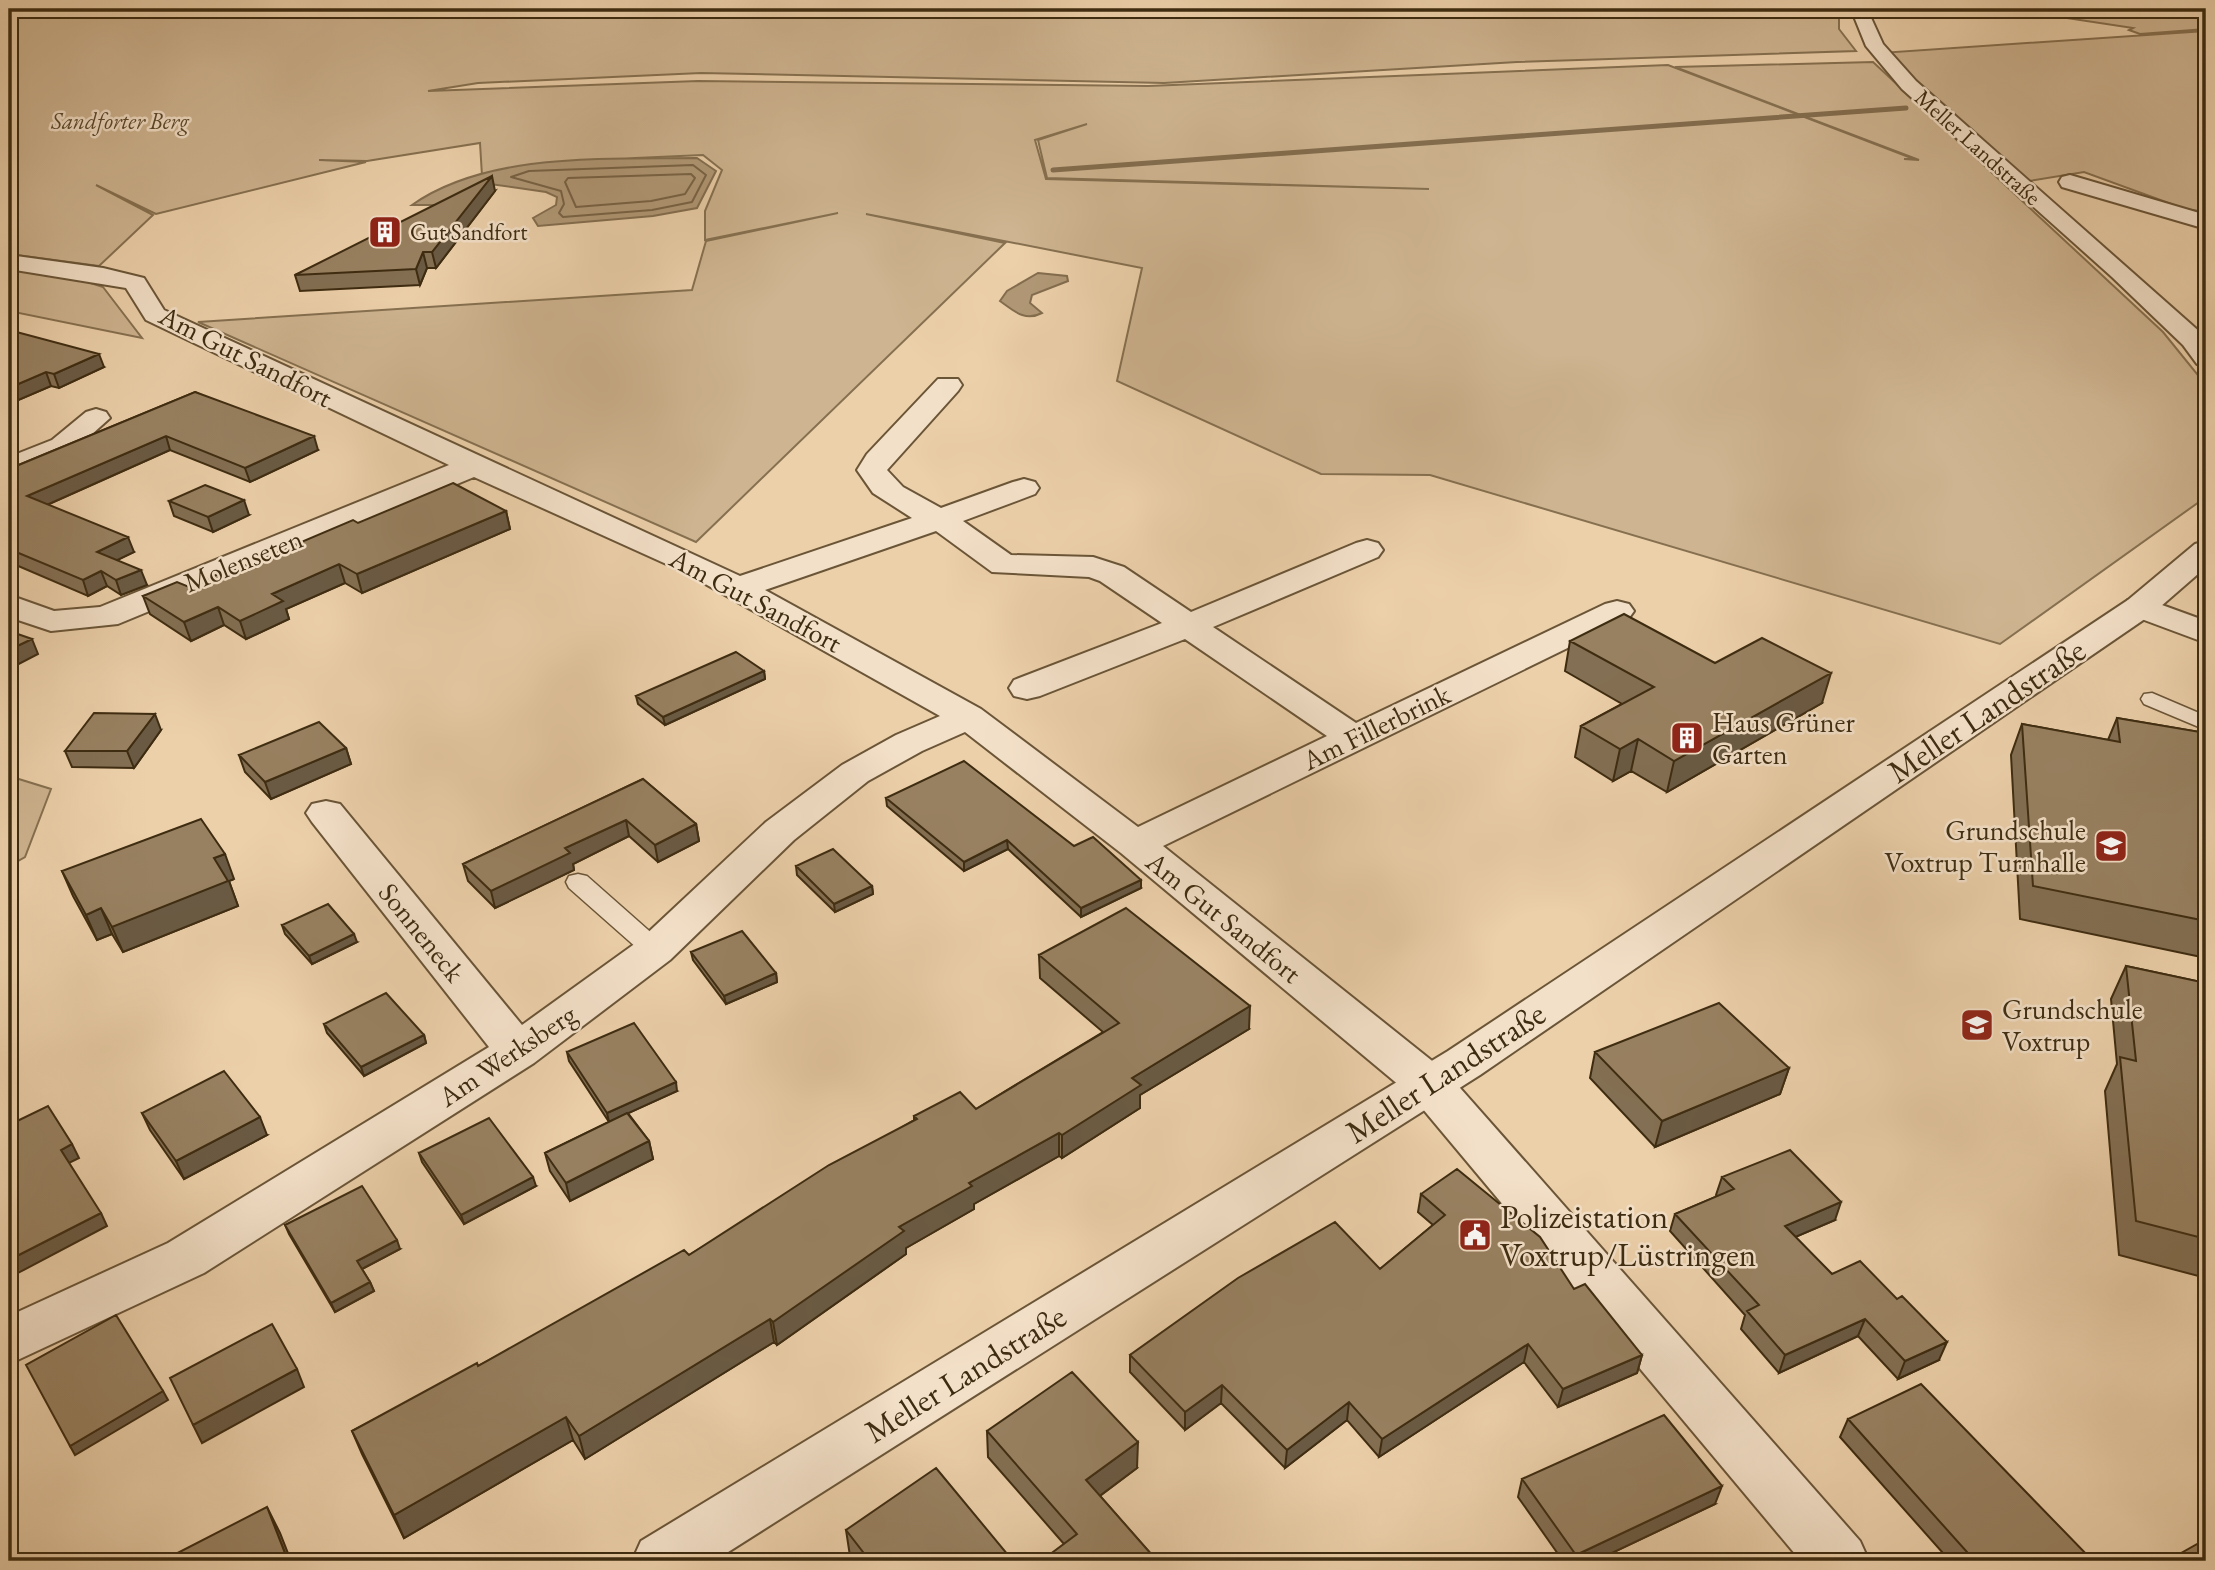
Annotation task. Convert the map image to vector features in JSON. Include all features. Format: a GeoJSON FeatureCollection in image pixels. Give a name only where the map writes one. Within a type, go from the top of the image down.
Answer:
{"type":"FeatureCollection","features":[{"type":"Feature","properties":{"kind":"street","name":"Meller Landstraße"},"geometry":{"type":"LineString","coordinates":[[1859,9],[1875,46],[1909,85],[2121,272],[2192,339],[2206,358]]}},
{"type":"Feature","properties":{"kind":"street"},"geometry":{"type":"LineString","coordinates":[[2070,182],[2201,222]]}},
{"type":"Feature","properties":{"kind":"street","name":"Am Gut Sandfort"},"geometry":{"type":"LineString","coordinates":[[9,262],[92,273],[135,283],[155,315],[474,466],[695,565],[968,717],[1135,844],[1429,1084],[1839,1561]]}},
{"type":"Feature","properties":{"kind":"street"},"geometry":{"type":"LineString","coordinates":[[948,385],[877,460],[872,470],[876,480],[914,508],[940,519],[1003,565],[1093,568],[1112,574],[1191,624],[1353,737]]}},
{"type":"Feature","properties":{"kind":"street"},"geometry":{"type":"LineString","coordinates":[[9,468],[62,446],[96,418]]}},
{"type":"Feature","properties":{"kind":"street","name":"Molenseten"},"geometry":{"type":"LineString","coordinates":[[9,605],[51,621],[106,617],[474,466]]}},
{"type":"Feature","properties":{"kind":"street"},"geometry":{"type":"LineString","coordinates":[[737,587],[1024,488]]}},
{"type":"Feature","properties":{"kind":"street"},"geometry":{"type":"LineString","coordinates":[[1027,688],[1191,624],[1367,550]]}},
{"type":"Feature","properties":{"kind":"street","name":"Meller Landstraße"},"geometry":{"type":"LineString","coordinates":[[662,1561],[1429,1084],[2140,607],[2206,551]]}},
{"type":"Feature","properties":{"kind":"street"},"geometry":{"type":"LineString","coordinates":[[2140,607],[2206,633]]}},
{"type":"Feature","properties":{"kind":"street","name":"Am Fillerbrink"},"geometry":{"type":"LineString","coordinates":[[1135,844],[1617,611]]}},
{"type":"Feature","properties":{"kind":"street","name":"Am Werksberg"},"geometry":{"type":"LineString","coordinates":[[9,1341],[186,1258],[518,1051],[655,950],[780,831],[855,773],[909,743],[968,717]]}},
{"type":"Feature","properties":{"kind":"street","name":"Sonneneck"},"geometry":{"type":"LineString","coordinates":[[326,813],[518,1051]]}},
{"type":"Feature","properties":{"kind":"lane"},"geometry":{"type":"LineString","coordinates":[[2152,699],[2206,724]]}},
{"type":"Feature","properties":{"kind":"lane"},"geometry":{"type":"LineString","coordinates":[[578,882],[655,950]]}},
{"type":"Feature","properties":{"kind":"green space","name":"Sandforter Berg"},"geometry":{"type":"Polygon","coordinates":[[[40,9],[1839,9],[1839,29],[1856,51],[1517,62],[1164,83],[701,73],[478,83],[428,91],[698,81],[1148,86],[1668,65],[1914,159],[1904,159],[1919,160],[1675,67],[1873,62],[2163,332],[2206,385],[2206,497],[2000,644],[1430,475],[1321,474],[1117,381],[1142,268],[866,214],[1005,243],[696,542],[198,322],[692,290],[706,241],[838,213],[705,240],[705,211],[722,170],[703,155],[635,158],[482,176],[480,143],[367,161],[319,160],[366,162],[156,214],[96,185],[153,215],[99,266],[9,254],[9,14],[25,16],[40,9]],[[1087,124],[1035,140],[1046,179],[1429,189],[1047,178],[1038,140],[1087,124]]]}},
{"type":"Feature","properties":{"kind":"green space"},"geometry":{"type":"Polygon","coordinates":[[[2007,9],[2156,9],[2206,16],[2206,29],[2140,34],[2129,30],[2133,28],[2007,9]]]}},
{"type":"Feature","properties":{"kind":"green space"},"geometry":{"type":"Polygon","coordinates":[[[2206,31],[2206,212],[2185,209],[2084,172],[2017,183],[1880,53],[2206,31]]]}},
{"type":"Feature","properties":{"kind":"green space"},"geometry":{"type":"Polygon","coordinates":[[[9,268],[75,278],[103,287],[142,338],[9,311],[9,268]]]}},
{"type":"Feature","properties":{"kind":"green space"},"geometry":{"type":"Polygon","coordinates":[[[9,776],[51,789],[25,857],[9,866],[9,776]]]}},
{"type":"Feature","properties":{"kind":"water"},"geometry":{"type":"Polygon","coordinates":[[[697,158],[716,171],[697,208],[653,216],[538,226],[533,218],[556,205],[557,197],[546,192],[490,184],[437,205],[412,205],[442,188],[476,175],[511,167],[587,159],[697,158]]]}},
{"type":"Feature","properties":{"kind":"water"},"geometry":{"type":"Polygon","coordinates":[[[1038,273],[1067,276],[1068,281],[1032,295],[1030,303],[1042,313],[1025,316],[1000,301],[1007,291],[1038,273]]]}},
{"type":"Feature","properties":{"kind":"building"},"geometry":{"type":"Polygon","coordinates":[[[492,176],[432,252],[423,252],[416,269],[295,275],[492,176]]]}},
{"type":"Feature","properties":{"kind":"building"},"geometry":{"type":"Polygon","coordinates":[[[9,330],[99,354],[54,374],[46,372],[9,388],[9,330]]]}},
{"type":"Feature","properties":{"kind":"building"},"geometry":{"type":"Polygon","coordinates":[[[195,392],[314,436],[245,468],[166,436],[27,496],[128,537],[97,552],[141,570],[116,580],[101,571],[83,580],[9,549],[9,469],[195,392]]]}},
{"type":"Feature","properties":{"kind":"building"},"geometry":{"type":"Polygon","coordinates":[[[453,483],[506,511],[357,574],[339,564],[272,594],[283,601],[240,621],[218,607],[184,622],[143,596],[177,582],[189,587],[230,569],[233,571],[353,520],[358,523],[453,483]]]}},
{"type":"Feature","properties":{"kind":"building"},"geometry":{"type":"Polygon","coordinates":[[[205,485],[244,500],[208,517],[169,501],[205,485]]]}},
{"type":"Feature","properties":{"kind":"building"},"geometry":{"type":"Polygon","coordinates":[[[1624,614],[1715,663],[1762,638],[1831,673],[1674,761],[1638,739],[1620,749],[1581,726],[1654,687],[1570,641],[1624,614]]]}},
{"type":"Feature","properties":{"kind":"building"},"geometry":{"type":"Polygon","coordinates":[[[9,631],[32,639],[9,650],[9,631]]]}},
{"type":"Feature","properties":{"kind":"building"},"geometry":{"type":"Polygon","coordinates":[[[736,652],[764,671],[663,717],[636,696],[736,652]]]}},
{"type":"Feature","properties":{"kind":"building"},"geometry":{"type":"Polygon","coordinates":[[[94,713],[155,714],[127,751],[65,751],[94,713]]]}},
{"type":"Feature","properties":{"kind":"building","name":"Grundschule Voxtrup Turnhalle"},"geometry":{"type":"Polygon","coordinates":[[[2117,718],[2206,733],[2206,921],[2033,886],[2022,724],[2120,742],[2117,718]]]}},
{"type":"Feature","properties":{"kind":"building"},"geometry":{"type":"Polygon","coordinates":[[[319,722],[346,748],[265,782],[239,755],[319,722]]]}},
{"type":"Feature","properties":{"kind":"building"},"geometry":{"type":"Polygon","coordinates":[[[964,761],[1074,846],[1093,837],[1141,880],[1081,908],[1007,840],[964,862],[886,798],[964,761]]]}},
{"type":"Feature","properties":{"kind":"building"},"geometry":{"type":"Polygon","coordinates":[[[643,779],[696,824],[655,845],[626,820],[565,848],[570,853],[491,891],[463,864],[643,779]]]}},
{"type":"Feature","properties":{"kind":"building"},"geometry":{"type":"Polygon","coordinates":[[[201,819],[225,854],[214,858],[228,881],[112,927],[101,908],[86,915],[62,871],[201,819]]]}},
{"type":"Feature","properties":{"kind":"building"},"geometry":{"type":"Polygon","coordinates":[[[833,849],[872,886],[834,904],[796,866],[833,849]]]}},
{"type":"Feature","properties":{"kind":"building"},"geometry":{"type":"Polygon","coordinates":[[[328,904],[354,934],[309,956],[282,925],[328,904]]]}},
{"type":"Feature","properties":{"kind":"building"},"geometry":{"type":"Polygon","coordinates":[[[1126,908],[1250,1006],[1132,1078],[1141,1085],[1062,1135],[1059,1133],[969,1183],[972,1186],[899,1227],[904,1231],[773,1322],[770,1319],[579,1436],[566,1417],[394,1515],[352,1431],[477,1363],[478,1366],[684,1250],[689,1255],[829,1165],[917,1119],[914,1116],[960,1092],[976,1109],[1119,1023],[1039,955],[1126,908]]]}},
{"type":"Feature","properties":{"kind":"building"},"geometry":{"type":"Polygon","coordinates":[[[742,931],[776,973],[724,996],[691,952],[742,931]]]}},
{"type":"Feature","properties":{"kind":"building","name":"Grundschule Voxtrup"},"geometry":{"type":"Polygon","coordinates":[[[2126,966],[2206,983],[2206,1239],[2136,1221],[2120,1057],[2136,1061],[2126,966]]]}},
{"type":"Feature","properties":{"kind":"building"},"geometry":{"type":"Polygon","coordinates":[[[386,993],[424,1035],[361,1067],[324,1024],[386,993]]]}},
{"type":"Feature","properties":{"kind":"building"},"geometry":{"type":"Polygon","coordinates":[[[1719,1003],[1789,1068],[1662,1121],[1595,1052],[1719,1003]]]}},
{"type":"Feature","properties":{"kind":"building"},"geometry":{"type":"Polygon","coordinates":[[[634,1023],[676,1082],[607,1113],[567,1052],[634,1023]]]}},
{"type":"Feature","properties":{"kind":"building"},"geometry":{"type":"Polygon","coordinates":[[[224,1071],[260,1117],[176,1161],[142,1113],[224,1071]]]}},
{"type":"Feature","properties":{"kind":"building"},"geometry":{"type":"Polygon","coordinates":[[[48,1106],[72,1144],[61,1150],[101,1213],[11,1259],[9,1125],[48,1106]]]}},
{"type":"Feature","properties":{"kind":"building"},"geometry":{"type":"Polygon","coordinates":[[[627,1113],[649,1141],[566,1183],[545,1153],[627,1113]]]}},
{"type":"Feature","properties":{"kind":"building"},"geometry":{"type":"Polygon","coordinates":[[[489,1118],[533,1177],[461,1215],[419,1153],[489,1118]]]}},
{"type":"Feature","properties":{"kind":"building"},"geometry":{"type":"Polygon","coordinates":[[[1790,1150],[1841,1202],[1785,1226],[1832,1274],[1860,1261],[1897,1299],[1902,1296],[1947,1342],[1905,1361],[1865,1319],[1785,1355],[1747,1311],[1759,1305],[1675,1214],[1734,1189],[1722,1177],[1790,1150]]]}},
{"type":"Feature","properties":{"kind":"building"},"geometry":{"type":"Polygon","coordinates":[[[1457,1169],[1540,1237],[1574,1289],[1585,1284],[1642,1355],[1563,1389],[1528,1344],[1382,1439],[1349,1402],[1287,1450],[1222,1385],[1185,1412],[1130,1355],[1238,1278],[1335,1222],[1380,1269],[1445,1215],[1421,1194],[1457,1169]]]}},
{"type":"Feature","properties":{"kind":"building"},"geometry":{"type":"Polygon","coordinates":[[[362,1186],[397,1240],[357,1261],[370,1282],[331,1303],[285,1225],[362,1186]]]}},
{"type":"Feature","properties":{"kind":"building"},"geometry":{"type":"Polygon","coordinates":[[[116,1315],[163,1391],[70,1446],[26,1365],[116,1315]]]}},
{"type":"Feature","properties":{"kind":"building"},"geometry":{"type":"Polygon","coordinates":[[[272,1324],[297,1369],[193,1425],[170,1378],[272,1324]]]}},
{"type":"Feature","properties":{"kind":"building"},"geometry":{"type":"Polygon","coordinates":[[[1072,1372],[1138,1442],[1086,1480],[1152,1555],[1144,1561],[1041,1561],[1077,1534],[987,1431],[1072,1372]]]}},
{"type":"Feature","properties":{"kind":"building"},"geometry":{"type":"Polygon","coordinates":[[[1921,1384],[2093,1561],[1975,1561],[1848,1419],[1921,1384]]]}},
{"type":"Feature","properties":{"kind":"building"},"geometry":{"type":"Polygon","coordinates":[[[1664,1415],[1722,1486],[1576,1555],[1522,1479],[1664,1415]]]}},
{"type":"Feature","properties":{"kind":"building"},"geometry":{"type":"Polygon","coordinates":[[[936,1468],[1013,1561],[870,1561],[846,1530],[936,1468]]]}},
{"type":"Feature","properties":{"kind":"building"},"geometry":{"type":"Polygon","coordinates":[[[267,1507],[288,1561],[162,1561],[267,1507]]]}},
{"type":"Feature","properties":{"kind":"building"},"geometry":{"type":"Polygon","coordinates":[[[2199,1543],[2206,1550],[2206,1561],[2167,1561],[2199,1543]]]}},
{"type":"Feature","properties":{"kind":"waterway"},"geometry":{"type":"LineString","coordinates":[[1053,170],[1906,108]]}},
{"type":"Feature","properties":{"kind":"place","name":"Gut Sandfort"},"geometry":{"type":"Point","coordinates":[385,232]}},
{"type":"Feature","properties":{"kind":"place","name":"Haus Grüner Garten"},"geometry":{"type":"Point","coordinates":[1687,738]}},
{"type":"Feature","properties":{"kind":"place","name":"Grundschule Voxtrup Turnhalle"},"geometry":{"type":"Point","coordinates":[2111,846]}},
{"type":"Feature","properties":{"kind":"place","name":"Grundschule Voxtrup"},"geometry":{"type":"Point","coordinates":[1977,1025]}},
{"type":"Feature","properties":{"kind":"place","name":"Polizeistation Voxtrup/Lüstringen"},"geometry":{"type":"Point","coordinates":[1475,1235]}}]}
